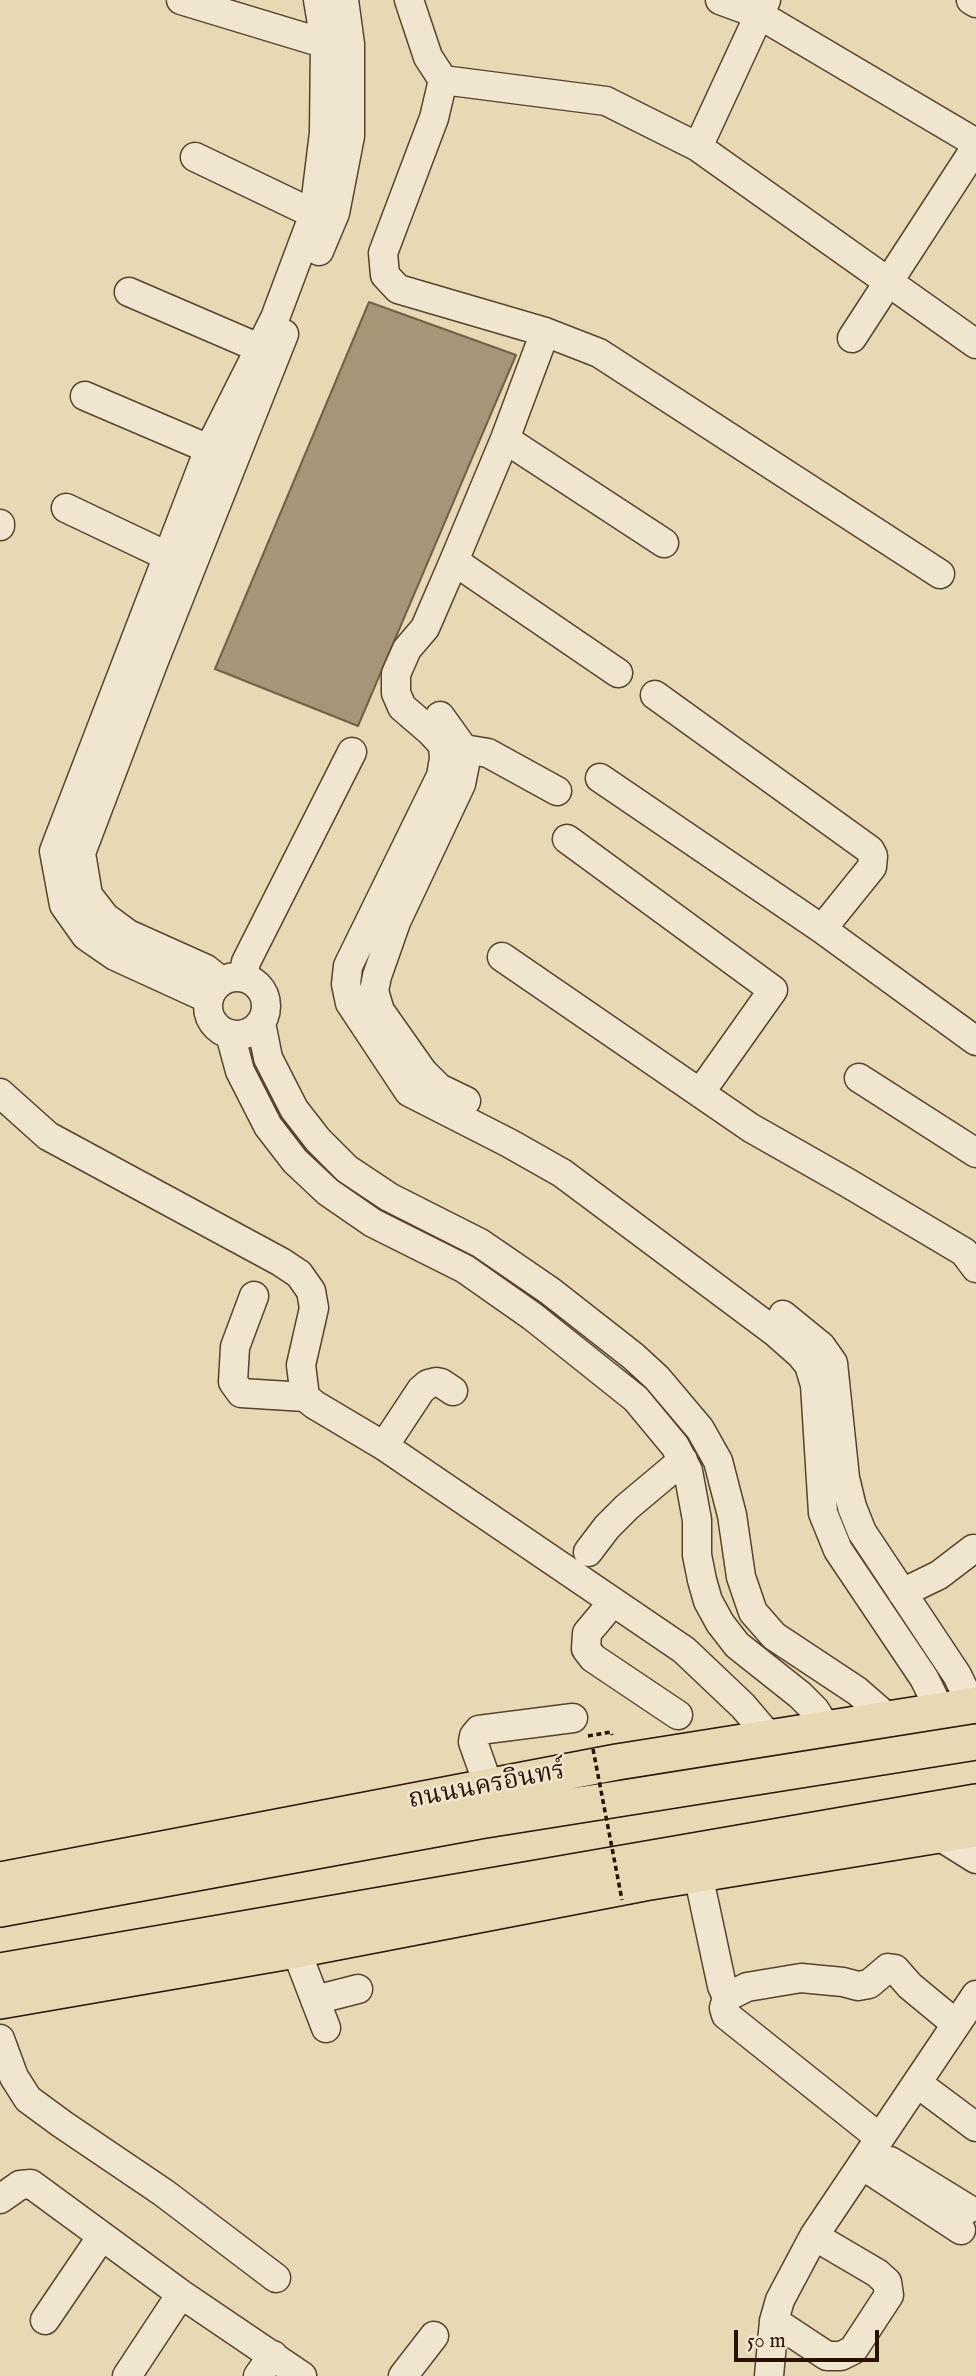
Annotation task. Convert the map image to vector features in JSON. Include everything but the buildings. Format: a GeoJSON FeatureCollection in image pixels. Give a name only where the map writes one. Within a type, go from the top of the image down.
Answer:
{"type":"FeatureCollection","features":[{"type":"Feature","properties":{"kind":"main road","name":"ถนนนครอินทร์"},"geometry":{"type":"LineString","coordinates":[[0,1880],[617,1762],[963,1708]]}},
{"type":"Feature","properties":{"kind":"main road","name":"ถนนนครอินทร์"},"geometry":{"type":"LineString","coordinates":[[0,1909],[479,1821],[976,1742]]}},
{"type":"Feature","properties":{"kind":"main road"},"geometry":{"type":"LineString","coordinates":[[0,1971],[976,1802]]}},
{"type":"Feature","properties":{"kind":"main road"},"geometry":{"type":"LineString","coordinates":[[0,2001],[296,1950],[698,1874],[976,1829]]}},
{"type":"Feature","properties":{"kind":"main road"},"geometry":{"type":"LineString","coordinates":[[0,1989],[119,1982]]}},
{"type":"Feature","properties":{"kind":"street"},"geometry":{"type":"LineString","coordinates":[[181,0],[313,40],[338,43]]}},
{"type":"Feature","properties":{"kind":"street"},"geometry":{"type":"LineString","coordinates":[[141,656],[335,213],[350,136],[338,43],[318,0]]}},
{"type":"Feature","properties":{"kind":"street"},"geometry":{"type":"LineString","coordinates":[[344,0],[314,215],[275,318],[209,449],[167,556],[141,656],[81,853],[88,895],[105,917],[128,934],[206,969],[225,986],[254,982],[262,990],[266,1001],[261,1023],[268,1058],[294,1109],[318,1140],[347,1169],[389,1197],[480,1243],[550,1291],[657,1378],[700,1429],[718,1461],[732,1515],[741,1577],[753,1612],[774,1636],[857,1691],[888,1718]]}},
{"type":"Feature","properties":{"kind":"street"},"geometry":{"type":"LineString","coordinates":[[409,0],[428,57],[443,80],[434,118],[383,253],[385,275],[398,289],[545,331],[599,353],[940,574]]}},
{"type":"Feature","properties":{"kind":"street"},"geometry":{"type":"LineString","coordinates":[[720,0],[762,7],[976,145],[852,338]]}},
{"type":"Feature","properties":{"kind":"street"},"geometry":{"type":"LineString","coordinates":[[971,0],[976,3]]}},
{"type":"Feature","properties":{"kind":"street"},"geometry":{"type":"LineString","coordinates":[[698,147],[762,7]]}},
{"type":"Feature","properties":{"kind":"street"},"geometry":{"type":"LineString","coordinates":[[443,80],[606,101],[698,147],[976,345]]}},
{"type":"Feature","properties":{"kind":"street"},"geometry":{"type":"LineString","coordinates":[[195,157],[314,215]]}},
{"type":"Feature","properties":{"kind":"street"},"geometry":{"type":"LineString","coordinates":[[129,292],[259,348]]}},
{"type":"Feature","properties":{"kind":"street"},"geometry":{"type":"LineString","coordinates":[[545,331],[505,439],[425,628],[407,649],[396,674],[396,693],[402,707],[453,747],[488,753],[556,791]]}},
{"type":"Feature","properties":{"kind":"street"},"geometry":{"type":"LineString","coordinates":[[85,396],[209,449]]}},
{"type":"Feature","properties":{"kind":"street"},"geometry":{"type":"LineString","coordinates":[[505,439],[664,544]]}},
{"type":"Feature","properties":{"kind":"street"},"geometry":{"type":"LineString","coordinates":[[66,508],[167,556]]}},
{"type":"Feature","properties":{"kind":"street"},"geometry":{"type":"LineString","coordinates":[[454,561],[618,673]]}},
{"type":"Feature","properties":{"kind":"street"},"geometry":{"type":"LineString","coordinates":[[655,695],[870,850],[873,856],[872,867],[822,929]]}},
{"type":"Feature","properties":{"kind":"street"},"geometry":{"type":"LineString","coordinates":[[453,747],[444,759],[441,776],[386,916],[348,966],[346,984],[350,1003],[409,1093],[513,1135],[562,1173],[780,1325],[821,1346],[833,1363],[837,1380],[845,1478],[852,1507],[862,1532],[957,1675],[963,1708]]}},
{"type":"Feature","properties":{"kind":"street"},"geometry":{"type":"LineString","coordinates":[[261,1023],[242,1034],[230,1034],[212,1021],[208,1010],[246,962],[352,752]]}},
{"type":"Feature","properties":{"kind":"street"},"geometry":{"type":"LineString","coordinates":[[600,778],[822,929],[976,1041]]}},
{"type":"Feature","properties":{"kind":"street"},"geometry":{"type":"LineString","coordinates":[[567,839],[773,990],[700,1093]]}},
{"type":"Feature","properties":{"kind":"street"},"geometry":{"type":"LineString","coordinates":[[502,957],[751,1128],[964,1252],[976,1268]]}},
{"type":"Feature","properties":{"kind":"street"},"geometry":{"type":"LineString","coordinates":[[230,1034],[240,1071],[268,1126],[295,1161],[328,1192],[373,1223],[465,1269],[532,1316],[636,1399],[675,1446],[688,1471],[697,1520],[697,1555],[708,1601],[719,1623],[737,1645],[772,1671],[815,1710],[827,1729]]}},
{"type":"Feature","properties":{"kind":"street"},"geometry":{"type":"LineString","coordinates":[[859,1078],[976,1153]]}},
{"type":"Feature","properties":{"kind":"street"},"geometry":{"type":"LineString","coordinates":[[0,1093],[48,1136],[299,1274],[311,1291],[314,1308],[301,1365],[305,1397]]}},
{"type":"Feature","properties":{"kind":"street"},"geometry":{"type":"LineString","coordinates":[[328,1192],[347,1169]]}},
{"type":"Feature","properties":{"kind":"street"},"geometry":{"type":"LineString","coordinates":[[254,1296],[235,1347],[233,1382],[241,1394],[305,1397],[384,1446],[684,1650],[743,1706],[771,1739]]}},
{"type":"Feature","properties":{"kind":"street"},"geometry":{"type":"LineString","coordinates":[[780,1325],[809,1365],[815,1385],[823,1513],[838,1550],[924,1678],[963,1708]]}},
{"type":"Feature","properties":{"kind":"street"},"geometry":{"type":"LineString","coordinates":[[613,1379],[633,1356]]}},
{"type":"Feature","properties":{"kind":"street"},"geometry":{"type":"LineString","coordinates":[[384,1446],[421,1390],[428,1384],[441,1382],[453,1391]]}},
{"type":"Feature","properties":{"kind":"street"},"geometry":{"type":"LineString","coordinates":[[588,1552],[627,1507],[683,1460]]}},
{"type":"Feature","properties":{"kind":"street"},"geometry":{"type":"LineString","coordinates":[[697,1520],[732,1515]]}},
{"type":"Feature","properties":{"kind":"street"},"geometry":{"type":"LineString","coordinates":[[902,1593],[939,1574],[973,1549]]}},
{"type":"Feature","properties":{"kind":"street"},"geometry":{"type":"LineString","coordinates":[[852,1571],[877,1555]]}},
{"type":"Feature","properties":{"kind":"street"},"geometry":{"type":"LineString","coordinates":[[613,1602],[587,1633],[586,1649],[593,1658],[678,1715]]}},
{"type":"Feature","properties":{"kind":"street"},"geometry":{"type":"LineString","coordinates":[[772,1671],[796,1650]]}},
{"type":"Feature","properties":{"kind":"street"},"geometry":{"type":"LineString","coordinates":[[489,1787],[473,1742],[479,1730],[573,1718]]}},
{"type":"Feature","properties":{"kind":"street"},"geometry":{"type":"LineString","coordinates":[[936,1835],[976,1859]]}},
{"type":"Feature","properties":{"kind":"street"},"geometry":{"type":"LineString","coordinates":[[698,1874],[722,1986],[727,1997],[724,2008],[726,2015],[871,2151],[965,2220]]}},
{"type":"Feature","properties":{"kind":"street"},"geometry":{"type":"LineString","coordinates":[[296,1950],[326,2028]]}},
{"type":"Feature","properties":{"kind":"street"},"geometry":{"type":"LineString","coordinates":[[727,1997],[747,1987],[801,1978],[858,1986],[869,1984],[888,1968],[895,1969],[910,1986],[969,2008],[814,2236],[780,2300],[774,2321],[769,2376]]}},
{"type":"Feature","properties":{"kind":"street"},"geometry":{"type":"LineString","coordinates":[[315,2000],[358,1989]]}},
{"type":"Feature","properties":{"kind":"street"},"geometry":{"type":"LineString","coordinates":[[0,2039],[14,2077],[28,2099],[164,2193],[276,2278]]}},
{"type":"Feature","properties":{"kind":"street"},"geometry":{"type":"LineString","coordinates":[[917,2083],[976,2127]]}},
{"type":"Feature","properties":{"kind":"street"},"geometry":{"type":"LineString","coordinates":[[0,2199],[20,2185],[31,2184],[181,2294],[265,2365],[302,2376]]}},
{"type":"Feature","properties":{"kind":"street"},"geometry":{"type":"LineString","coordinates":[[45,2320],[102,2236]]}},
{"type":"Feature","properties":{"kind":"street"},"geometry":{"type":"LineString","coordinates":[[774,2321],[827,2356],[841,2357],[853,2350],[889,2295],[887,2283],[877,2273],[814,2236]]}},
{"type":"Feature","properties":{"kind":"street"},"geometry":{"type":"LineString","coordinates":[[127,2376],[181,2294]]}},
{"type":"Feature","properties":{"kind":"street"},"geometry":{"type":"LineString","coordinates":[[402,2376],[434,2336]]}},
{"type":"Feature","properties":{"kind":"path"},"geometry":{"type":"LineString","coordinates":[[593,1749],[622,1900]]}},
{"type":"Feature","properties":{"kind":"shaded area"},"geometry":{"type":"Polygon","coordinates":[[[369,302],[516,355],[358,726],[215,669],[369,302]]]}}]}
